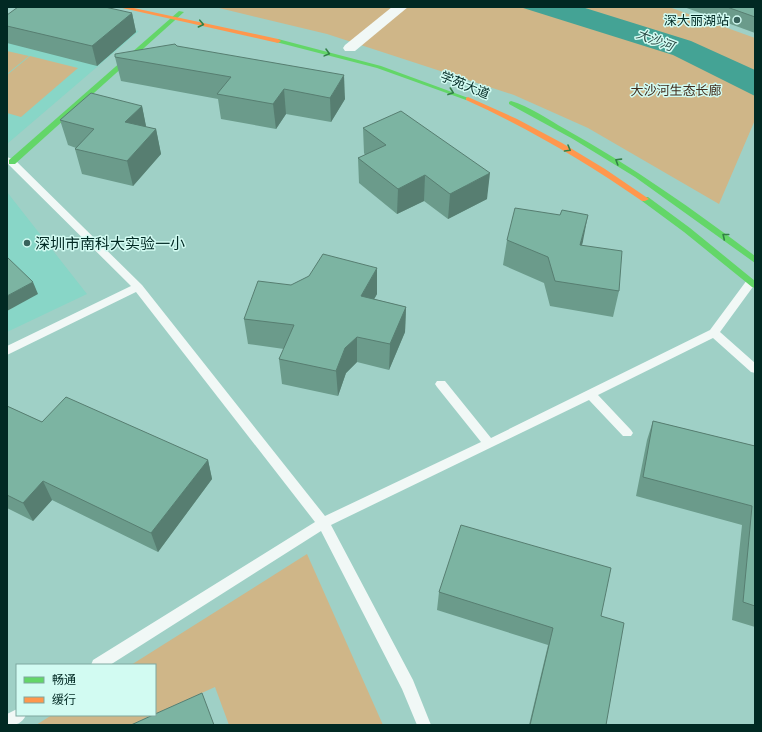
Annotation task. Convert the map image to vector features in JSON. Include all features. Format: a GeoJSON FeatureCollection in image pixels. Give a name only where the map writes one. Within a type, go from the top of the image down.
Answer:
{"type":"FeatureCollection","features":[{"type":"Feature","properties":{"kind":"main road","name":"学苑大道"},"geometry":{"type":"LineString","coordinates":[[121,7],[342,56],[422,81],[478,103],[519,122],[594,164],[670,218],[754,282]]}},
{"type":"Feature","properties":{"kind":"main road"},"geometry":{"type":"LineString","coordinates":[[164,7],[280,32]]}},
{"type":"Feature","properties":{"kind":"main road"},"geometry":{"type":"LineString","coordinates":[[9,161],[182,11]]}},
{"type":"Feature","properties":{"kind":"main road"},"geometry":{"type":"LineString","coordinates":[[346,47],[364,51]]}},
{"type":"Feature","properties":{"kind":"main road","name":"学苑大道"},"geometry":{"type":"LineString","coordinates":[[500,98],[542,117],[618,160],[686,206],[755,260]]}},
{"type":"Feature","properties":{"kind":"main road"},"geometry":{"type":"LineString","coordinates":[[754,282],[755,265]]}},
{"type":"Feature","properties":{"kind":"street"},"geometry":{"type":"LineString","coordinates":[[346,47],[399,9]]}},
{"type":"Feature","properties":{"kind":"lane"},"geometry":{"type":"LineString","coordinates":[[9,161],[138,287],[323,523],[408,684],[424,725]]}},
{"type":"Feature","properties":{"kind":"lane"},"geometry":{"type":"LineString","coordinates":[[100,664],[323,523],[489,444],[714,333],[754,282]]}},
{"type":"Feature","properties":{"kind":"lane"},"geometry":{"type":"LineString","coordinates":[[7,351],[138,287]]}},
{"type":"Feature","properties":{"kind":"lane"},"geometry":{"type":"LineString","coordinates":[[714,333],[755,369]]}},
{"type":"Feature","properties":{"kind":"lane"},"geometry":{"type":"LineString","coordinates":[[441,384],[489,444]]}},
{"type":"Feature","properties":{"kind":"lane"},"geometry":{"type":"LineString","coordinates":[[590,394],[627,434]]}},
{"type":"Feature","properties":{"kind":"lane"},"geometry":{"type":"LineString","coordinates":[[7,722],[17,716]]}},
{"type":"Feature","properties":{"kind":"shaded area"},"geometry":{"type":"Polygon","coordinates":[[[43,9],[139,31],[7,144],[7,27],[43,9]]]}},
{"type":"Feature","properties":{"kind":"shaded area","name":"深圳市南科大实验一小"},"geometry":{"type":"Polygon","coordinates":[[[7,192],[87,294],[7,332],[7,192]]]}},
{"type":"Feature","properties":{"kind":"green space","name":"大沙河生态长廊"},"geometry":{"type":"Polygon","coordinates":[[[215,7],[669,7],[755,38],[755,120],[719,204],[588,128],[514,95],[327,34],[215,7]]]}},
{"type":"Feature","properties":{"kind":"green space"},"geometry":{"type":"Polygon","coordinates":[[[7,51],[29,56],[7,74],[7,51]]]}},
{"type":"Feature","properties":{"kind":"green space"},"geometry":{"type":"Polygon","coordinates":[[[30,56],[78,68],[21,117],[7,113],[7,75],[30,56]]]}},
{"type":"Feature","properties":{"kind":"green space"},"geometry":{"type":"Polygon","coordinates":[[[307,554],[383,725],[229,725],[215,687],[156,714],[156,664],[133,664],[307,554]]]}},
{"type":"Feature","properties":{"kind":"green space"},"geometry":{"type":"Polygon","coordinates":[[[50,716],[150,716],[131,725],[36,725],[50,716]]]}},
{"type":"Feature","properties":{"kind":"water","name":"大沙河"},"geometry":{"type":"Polygon","coordinates":[[[520,7],[582,7],[691,41],[755,70],[755,96],[673,55],[520,7]]]}},
{"type":"Feature","properties":{"kind":"building"},"geometry":{"type":"Polygon","coordinates":[[[18,7],[105,7],[132,13],[92,46],[7,26],[7,15],[18,7]]]}},
{"type":"Feature","properties":{"kind":"building"},"geometry":{"type":"Polygon","coordinates":[[[727,7],[755,7],[755,17],[727,7]]]}},
{"type":"Feature","properties":{"kind":"building"},"geometry":{"type":"Polygon","coordinates":[[[175,44],[177,46],[344,75],[330,98],[284,89],[273,104],[217,94],[231,77],[115,57],[115,54],[175,44]]]}},
{"type":"Feature","properties":{"kind":"building"},"geometry":{"type":"Polygon","coordinates":[[[91,93],[142,106],[125,122],[156,129],[127,161],[75,149],[94,129],[60,120],[91,93]]]}},
{"type":"Feature","properties":{"kind":"building"},"geometry":{"type":"Polygon","coordinates":[[[401,111],[490,173],[450,194],[425,175],[398,189],[358,158],[386,145],[363,128],[401,111]]]}},
{"type":"Feature","properties":{"kind":"building"},"geometry":{"type":"Polygon","coordinates":[[[515,208],[560,215],[562,210],[588,215],[580,245],[622,251],[619,291],[555,281],[548,257],[507,240],[515,208]]]}},
{"type":"Feature","properties":{"kind":"building"},"geometry":{"type":"Polygon","coordinates":[[[323,254],[377,268],[361,296],[406,307],[390,344],[357,337],[345,348],[336,371],[279,359],[294,325],[244,319],[258,281],[291,285],[309,276],[323,254]]]}},
{"type":"Feature","properties":{"kind":"building"},"geometry":{"type":"Polygon","coordinates":[[[7,257],[33,282],[7,296],[7,257]]]}},
{"type":"Feature","properties":{"kind":"building"},"geometry":{"type":"Polygon","coordinates":[[[66,397],[208,460],[151,533],[43,481],[23,503],[7,495],[7,406],[42,422],[66,397]]]}},
{"type":"Feature","properties":{"kind":"building"},"geometry":{"type":"Polygon","coordinates":[[[653,421],[755,446],[755,606],[743,602],[752,506],[643,477],[653,421]]]}},
{"type":"Feature","properties":{"kind":"building"},"geometry":{"type":"Polygon","coordinates":[[[461,525],[611,568],[601,616],[624,623],[606,725],[530,725],[553,628],[439,592],[461,525]]]}},
{"type":"Feature","properties":{"kind":"building"},"geometry":{"type":"Polygon","coordinates":[[[202,693],[214,725],[131,725],[151,716],[156,716],[156,714],[202,693]]]}},
{"type":"Feature","properties":{"kind":"traffic: fast"},"geometry":{"type":"LineString","coordinates":[[12,162],[181,12]]}},
{"type":"Feature","properties":{"kind":"traffic: fast"},"geometry":{"type":"LineString","coordinates":[[278,41],[379,67],[468,99]]}},
{"type":"Feature","properties":{"kind":"traffic: fast"},"geometry":{"type":"LineString","coordinates":[[511,103],[575,137],[637,175],[697,216],[755,260]]}},
{"type":"Feature","properties":{"kind":"traffic: fast"},"geometry":{"type":"LineString","coordinates":[[645,199],[687,230],[755,285]]}},
{"type":"Feature","properties":{"kind":"traffic: slow"},"geometry":{"type":"LineString","coordinates":[[121,7],[278,41]]}},
{"type":"Feature","properties":{"kind":"traffic: slow"},"geometry":{"type":"LineString","coordinates":[[468,99],[491,109],[559,144],[645,199]]}},
{"type":"Feature","properties":{"kind":"place","name":"深大丽湖站"},"geometry":{"type":"Point","coordinates":[737,20]}},
{"type":"Feature","properties":{"kind":"place","name":"深圳市南科大实验一小"},"geometry":{"type":"Point","coordinates":[27,243]}}]}
